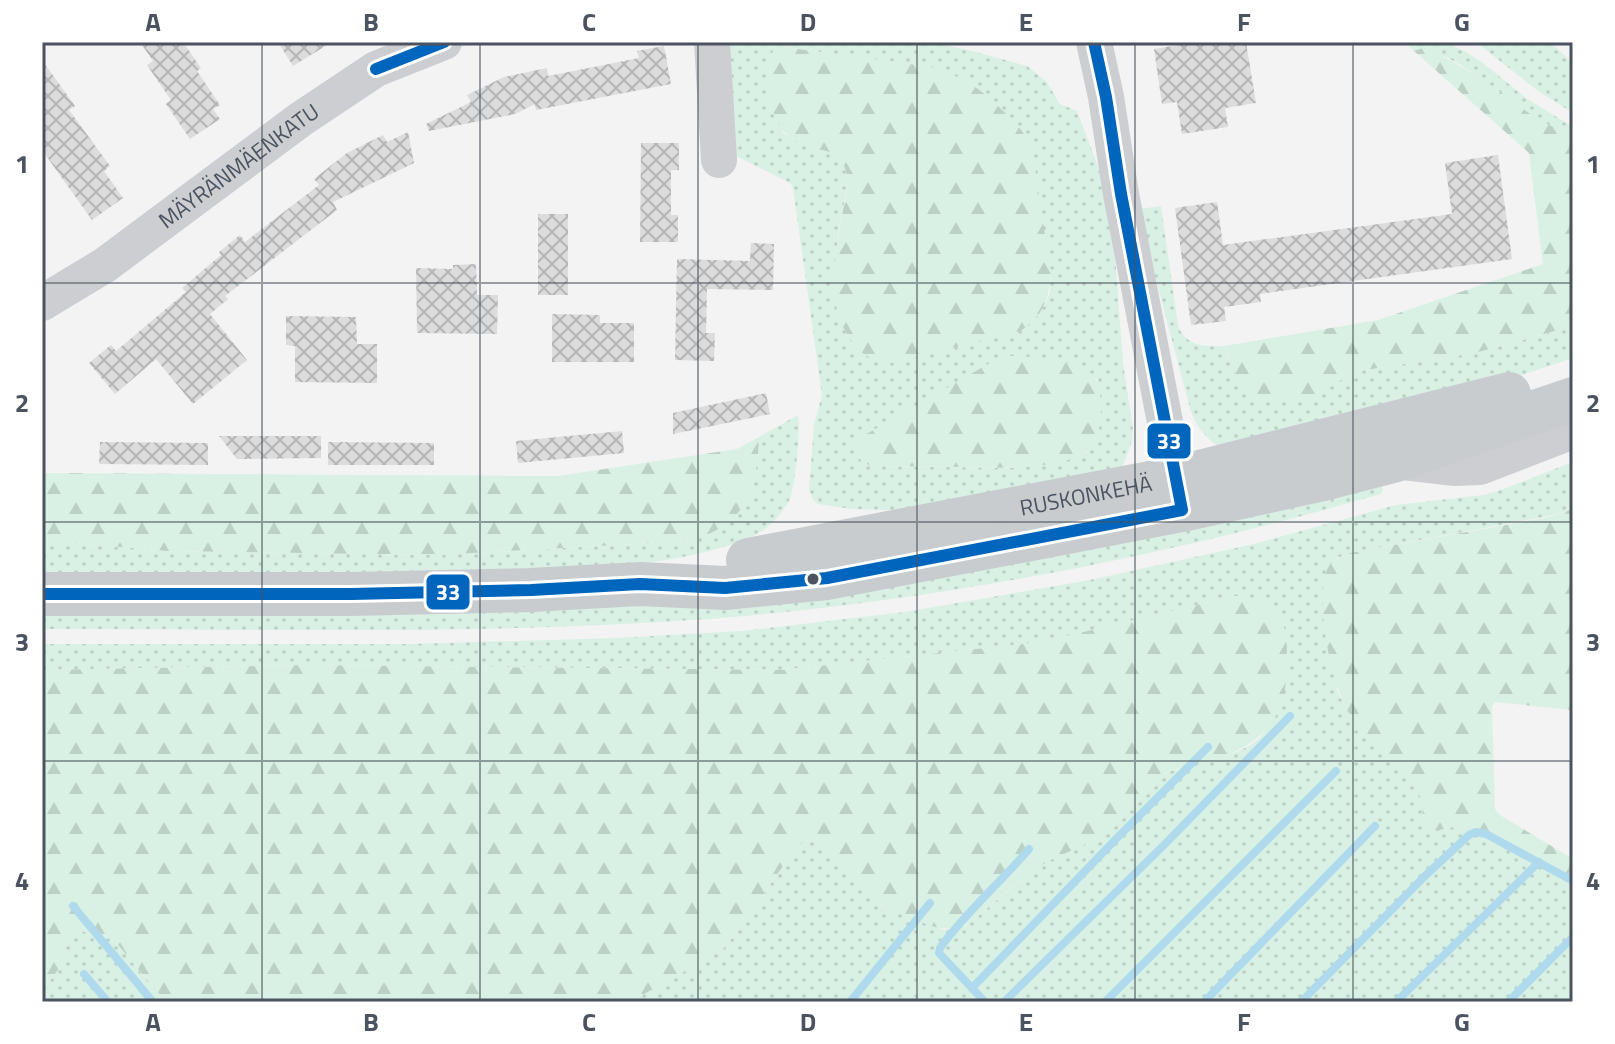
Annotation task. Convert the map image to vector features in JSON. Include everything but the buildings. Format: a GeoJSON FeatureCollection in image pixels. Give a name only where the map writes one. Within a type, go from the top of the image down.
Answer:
{"type":"FeatureCollection","features":[{"type":"Feature","properties":{"kind":"main road","name":"RUSKONKEHÄ"},"geometry":{"type":"LineString","coordinates":[[1179,494],[1573,375]]}},
{"type":"Feature","properties":{"kind":"main road","name":"RUSKONKEHÄ"},"geometry":{"type":"LineString","coordinates":[[42,594],[351,594],[640,584],[722,564],[847,542],[1179,494],[1323,479],[1393,461],[1573,399]]}},
{"type":"Feature","properties":{"kind":"street","name":"MÄYRÄNMÄENKATU"},"geometry":{"type":"LineString","coordinates":[[42,303],[105,265],[301,119],[376,69],[444,42]]}},
{"type":"Feature","properties":{"kind":"street"},"geometry":{"type":"LineString","coordinates":[[712,42],[719,160]]}},
{"type":"Feature","properties":{"kind":"street"},"geometry":{"type":"LineString","coordinates":[[1094,42],[1179,494]]}},
{"type":"Feature","properties":{"kind":"street"},"geometry":{"type":"LineString","coordinates":[[1393,461],[1455,468],[1480,467],[1573,431]]}},
{"type":"Feature","properties":{"kind":"green space"},"geometry":{"type":"Polygon","coordinates":[[[721,42],[931,42],[1027,66],[1046,81],[1060,104],[1077,111],[1102,177],[1115,256],[1123,363],[1133,429],[1123,466],[918,511],[852,509],[818,504],[809,489],[814,425],[822,395],[793,188],[790,183],[734,155],[721,42]],[[783,47],[783,133],[806,146],[834,153],[841,158],[847,172],[834,294],[1044,307],[1050,292],[1051,275],[932,67],[783,47]],[[1011,356],[990,363],[865,464],[1011,468],[1057,463],[1088,452],[1098,380],[1083,368],[1011,356]]]}},
{"type":"Feature","properties":{"kind":"green space"},"geometry":{"type":"Polygon","coordinates":[[[1404,42],[1445,42],[1466,52],[1526,98],[1573,127],[1573,138],[1533,117],[1458,63],[1426,50],[1414,51],[1404,42]]]}},
{"type":"Feature","properties":{"kind":"green space"},"geometry":{"type":"Polygon","coordinates":[[[1476,42],[1550,42],[1573,63],[1573,113],[1538,91],[1476,42]]]}},
{"type":"Feature","properties":{"kind":"green space"},"geometry":{"type":"Polygon","coordinates":[[[783,47],[932,67],[972,85],[1017,126],[1032,148],[1051,275],[1043,307],[1028,326],[1020,331],[892,363],[874,359],[855,345],[842,325],[834,294],[835,260],[847,189],[846,173],[838,157],[794,140],[785,133],[774,115],[768,65],[773,52],[783,47]]]}},
{"type":"Feature","properties":{"kind":"green space"},"geometry":{"type":"Polygon","coordinates":[[[1423,48],[1481,78],[1533,116],[1573,138],[1573,326],[1475,353],[1359,371],[1316,396],[1301,401],[1259,398],[1241,383],[1224,346],[1378,320],[1543,264],[1529,153],[1414,51],[1423,48]]]}},
{"type":"Feature","properties":{"kind":"green space"},"geometry":{"type":"Polygon","coordinates":[[[1161,206],[1181,332],[1190,341],[1224,346],[1230,363],[1349,374],[1475,353],[1573,326],[1573,358],[1498,383],[1220,447],[1202,432],[1191,412],[1142,227],[1139,209],[1161,206]]]}},
{"type":"Feature","properties":{"kind":"green space"},"geometry":{"type":"Polygon","coordinates":[[[1011,356],[1065,362],[1093,375],[1099,388],[1101,409],[1097,439],[1090,450],[1061,462],[1019,467],[872,466],[859,458],[857,445],[863,436],[990,363],[1011,356]]]}},
{"type":"Feature","properties":{"kind":"green space"},"geometry":{"type":"Polygon","coordinates":[[[798,415],[796,471],[785,508],[753,536],[695,555],[637,564],[489,571],[42,573],[42,540],[167,551],[435,555],[691,541],[725,525],[736,514],[751,489],[759,437],[798,415]]]}},
{"type":"Feature","properties":{"kind":"green space"},"geometry":{"type":"Polygon","coordinates":[[[759,437],[755,474],[745,503],[725,525],[691,541],[435,555],[167,551],[42,540],[42,473],[558,476],[737,449],[759,437]]]}},
{"type":"Feature","properties":{"kind":"green space"},"geometry":{"type":"Polygon","coordinates":[[[1573,462],[1573,509],[1336,558],[1337,691],[1350,715],[1417,790],[1422,799],[1424,820],[1437,831],[1449,827],[1467,829],[1573,884],[1573,1002],[630,1002],[722,950],[795,849],[805,840],[816,842],[881,905],[945,930],[964,926],[1033,870],[1164,774],[1229,755],[1253,743],[1264,732],[1268,721],[1284,659],[1284,628],[1236,596],[1041,642],[781,670],[306,665],[42,670],[42,644],[410,644],[616,638],[742,631],[905,612],[1090,580],[1254,544],[1396,505],[1483,495],[1573,462]]]}},
{"type":"Feature","properties":{"kind":"green space"},"geometry":{"type":"Polygon","coordinates":[[[1380,481],[1381,494],[1131,557],[962,589],[792,611],[707,619],[541,627],[42,629],[42,613],[458,611],[707,603],[1380,481]]]}},
{"type":"Feature","properties":{"kind":"green space"},"geometry":{"type":"Polygon","coordinates":[[[1573,509],[1573,710],[1495,702],[1492,707],[1495,809],[1573,859],[1573,884],[1467,829],[1449,827],[1437,831],[1426,827],[1417,790],[1366,736],[1344,704],[1326,642],[1323,598],[1324,579],[1329,566],[1344,555],[1549,517],[1573,509]]]}},
{"type":"Feature","properties":{"kind":"green space"},"geometry":{"type":"Polygon","coordinates":[[[1236,596],[1265,604],[1284,627],[1287,651],[1284,693],[1280,709],[1272,722],[1237,751],[1165,774],[1097,838],[1039,867],[964,925],[936,927],[887,908],[862,890],[816,842],[806,840],[795,849],[722,950],[630,1002],[166,1002],[119,946],[104,935],[81,931],[68,939],[61,966],[42,991],[42,670],[306,665],[781,670],[1041,642],[1236,596]]]}},
{"type":"Feature","properties":{"kind":"green space"},"geometry":{"type":"Polygon","coordinates":[[[81,931],[104,935],[119,946],[166,1002],[42,1002],[42,991],[61,966],[68,939],[81,931]]]}},
{"type":"Feature","properties":{"kind":"waterway"},"geometry":{"type":"LineString","coordinates":[[1004,1002],[1290,716]]}},
{"type":"Feature","properties":{"kind":"waterway"},"geometry":{"type":"LineString","coordinates":[[972,988],[1208,747]]}},
{"type":"Feature","properties":{"kind":"waterway"},"geometry":{"type":"LineString","coordinates":[[1105,1002],[1336,771]]}},
{"type":"Feature","properties":{"kind":"waterway"},"geometry":{"type":"LineString","coordinates":[[1204,1002],[1375,826]]}},
{"type":"Feature","properties":{"kind":"waterway"},"geometry":{"type":"LineString","coordinates":[[1301,1002],[1469,835],[1476,832],[1486,834],[1573,881]]}},
{"type":"Feature","properties":{"kind":"waterway"},"geometry":{"type":"LineString","coordinates":[[985,1002],[939,953],[940,948],[1029,849]]}},
{"type":"Feature","properties":{"kind":"waterway"},"geometry":{"type":"LineString","coordinates":[[1396,1002],[1539,862]]}},
{"type":"Feature","properties":{"kind":"waterway"},"geometry":{"type":"LineString","coordinates":[[850,1002],[930,903]]}},
{"type":"Feature","properties":{"kind":"waterway"},"geometry":{"type":"LineString","coordinates":[[73,906],[153,1002]]}},
{"type":"Feature","properties":{"kind":"waterway"},"geometry":{"type":"LineString","coordinates":[[1508,1002],[1573,937]]}},
{"type":"Feature","properties":{"kind":"waterway"},"geometry":{"type":"LineString","coordinates":[[84,974],[108,1002]]}},
{"type":"Feature","properties":{"kind":"transit line","name":"33"},"geometry":{"type":"LineString","coordinates":[[376,69],[444,42]]}},
{"type":"Feature","properties":{"kind":"transit line","name":"33"},"geometry":{"type":"LineString","coordinates":[[42,594],[351,594],[640,584],[725,588],[827,578],[1182,510],[1094,42]]}}]}
